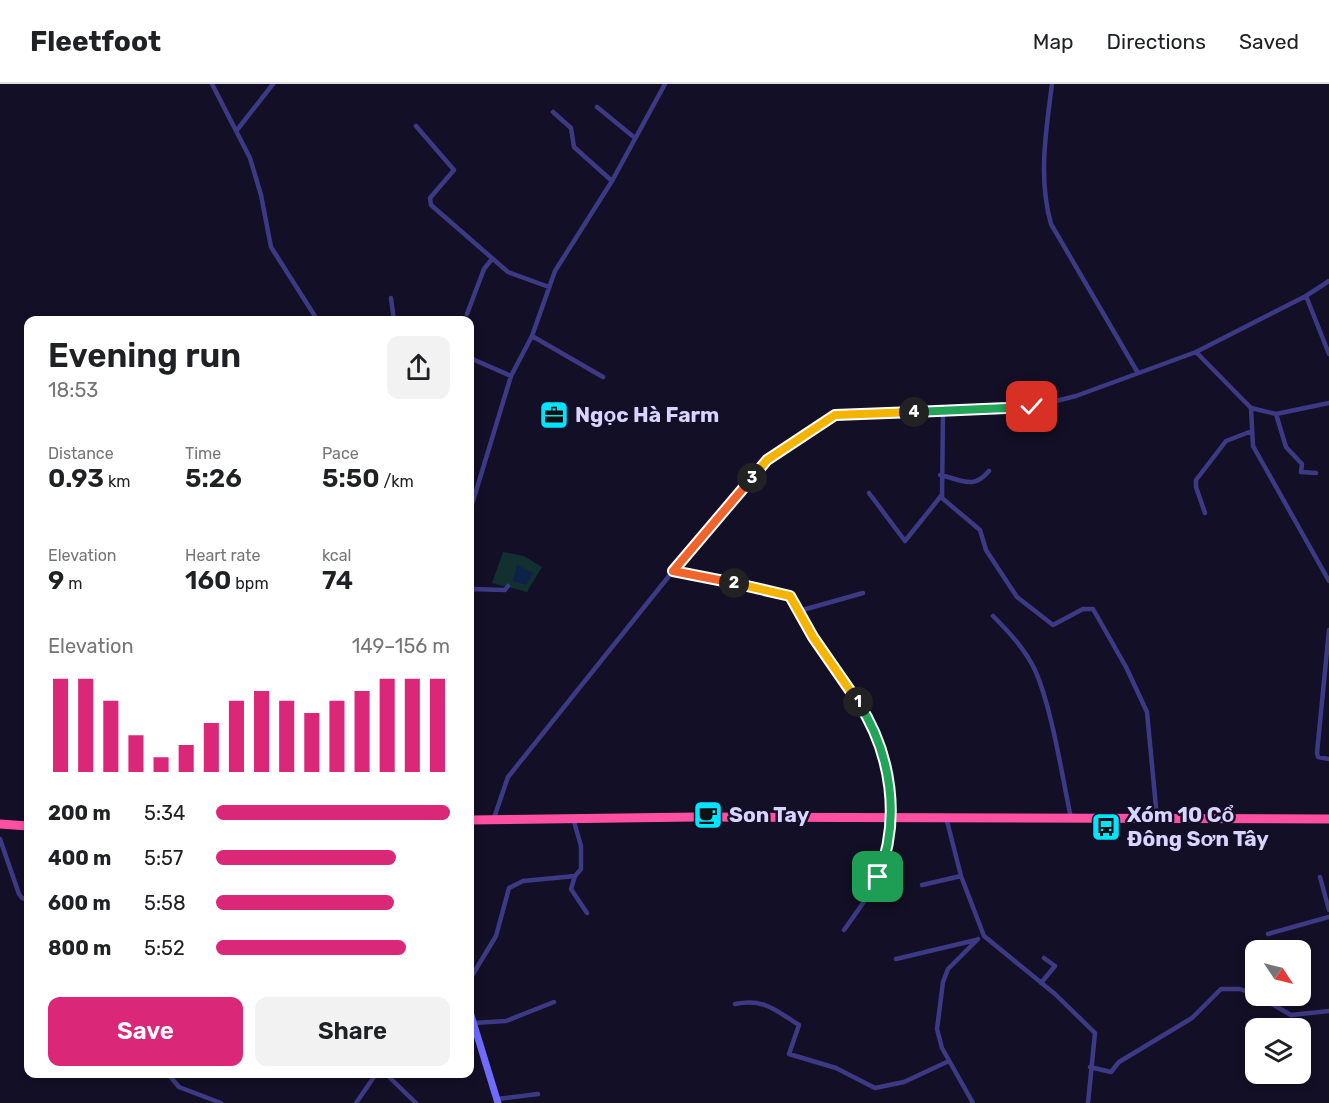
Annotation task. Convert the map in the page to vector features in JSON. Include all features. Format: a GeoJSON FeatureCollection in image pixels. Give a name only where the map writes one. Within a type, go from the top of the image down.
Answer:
{"type":"FeatureCollection","features":[{"type":"Feature","properties":{"kind":"highway"},"geometry":{"type":"LineString","coordinates":[[474,820],[893,817],[1329,819]]}},
{"type":"Feature","properties":{"kind":"highway"},"geometry":{"type":"LineString","coordinates":[[0,824],[24,826]]}},
{"type":"Feature","properties":{"kind":"street"},"geometry":{"type":"LineString","coordinates":[[212,84],[250,158],[261,195],[271,247],[315,316]]}},
{"type":"Feature","properties":{"kind":"street"},"geometry":{"type":"LineString","coordinates":[[237,130],[273,84]]}},
{"type":"Feature","properties":{"kind":"street"},"geometry":{"type":"LineString","coordinates":[[474,495],[511,376],[532,336],[555,271],[612,181],[665,84]]}},
{"type":"Feature","properties":{"kind":"street"},"geometry":{"type":"LineString","coordinates":[[1052,84],[1044,150],[1044,201],[1051,224],[1138,373]]}},
{"type":"Feature","properties":{"kind":"street"},"geometry":{"type":"LineString","coordinates":[[597,107],[635,138]]}},
{"type":"Feature","properties":{"kind":"street"},"geometry":{"type":"LineString","coordinates":[[553,112],[571,128],[574,147],[612,181]]}},
{"type":"Feature","properties":{"kind":"street"},"geometry":{"type":"LineString","coordinates":[[416,126],[454,170],[430,198],[430,204],[508,272],[549,287]]}},
{"type":"Feature","properties":{"kind":"street"},"geometry":{"type":"LineString","coordinates":[[467,314],[483,269],[492,259]]}},
{"type":"Feature","properties":{"kind":"street"},"geometry":{"type":"LineString","coordinates":[[494,818],[508,777],[673,571],[767,460],[835,415],[1032,407],[1076,396],[1196,352],[1306,296],[1329,281]]}},
{"type":"Feature","properties":{"kind":"street"},"geometry":{"type":"LineString","coordinates":[[1306,296],[1329,354]]}},
{"type":"Feature","properties":{"kind":"street"},"geometry":{"type":"LineString","coordinates":[[391,298],[393,316]]}},
{"type":"Feature","properties":{"kind":"street"},"geometry":{"type":"LineString","coordinates":[[532,336],[603,377]]}},
{"type":"Feature","properties":{"kind":"street"},"geometry":{"type":"LineString","coordinates":[[1196,352],[1251,408],[1276,414],[1329,403]]}},
{"type":"Feature","properties":{"kind":"street"},"geometry":{"type":"LineString","coordinates":[[474,360],[511,376]]}},
{"type":"Feature","properties":{"kind":"street"},"geometry":{"type":"LineString","coordinates":[[1251,408],[1253,446],[1329,581]]}},
{"type":"Feature","properties":{"kind":"street"},"geometry":{"type":"LineString","coordinates":[[869,493],[905,541],[941,496],[943,411]]}},
{"type":"Feature","properties":{"kind":"street"},"geometry":{"type":"LineString","coordinates":[[1276,414],[1286,447],[1302,464],[1301,472],[1316,473]]}},
{"type":"Feature","properties":{"kind":"street"},"geometry":{"type":"LineString","coordinates":[[1205,513],[1196,487],[1196,480],[1226,441],[1252,431]]}},
{"type":"Feature","properties":{"kind":"street"},"geometry":{"type":"LineString","coordinates":[[940,475],[974,483],[980,482],[989,471]]}},
{"type":"Feature","properties":{"kind":"street"},"geometry":{"type":"LineString","coordinates":[[941,496],[980,530],[986,550],[1017,597],[1048,623],[1056,624],[1085,609],[1095,611],[1147,712],[1157,818]]}},
{"type":"Feature","properties":{"kind":"street"},"geometry":{"type":"LineString","coordinates":[[673,571],[685,571],[790,596],[813,637],[862,708],[877,741],[889,788],[893,817],[888,847],[878,877],[844,930]]}},
{"type":"Feature","properties":{"kind":"street"},"geometry":{"type":"LineString","coordinates":[[474,589],[505,590],[508,586]]}},
{"type":"Feature","properties":{"kind":"street"},"geometry":{"type":"LineString","coordinates":[[800,611],[863,593]]}},
{"type":"Feature","properties":{"kind":"street"},"geometry":{"type":"LineString","coordinates":[[993,616],[1013,636],[1034,670],[1047,712],[1071,818]]}},
{"type":"Feature","properties":{"kind":"street"},"geometry":{"type":"LineString","coordinates":[[1329,630],[1317,753],[1318,757],[1329,759]]}},
{"type":"Feature","properties":{"kind":"street"},"geometry":{"type":"LineString","coordinates":[[946,817],[961,876],[984,936],[1041,983],[1095,1033],[1088,1103]]}},
{"type":"Feature","properties":{"kind":"street"},"geometry":{"type":"LineString","coordinates":[[573,818],[582,854],[581,869],[575,876],[571,889],[587,913]]}},
{"type":"Feature","properties":{"kind":"street"},"geometry":{"type":"LineString","coordinates":[[0,839],[19,894],[24,899]]}},
{"type":"Feature","properties":{"kind":"street"},"geometry":{"type":"LineString","coordinates":[[474,972],[496,936],[504,899],[509,888],[523,881],[575,876]]}},
{"type":"Feature","properties":{"kind":"street"},"geometry":{"type":"LineString","coordinates":[[922,885],[961,876]]}},
{"type":"Feature","properties":{"kind":"street"},"geometry":{"type":"LineString","coordinates":[[1320,877],[1329,910]]}},
{"type":"Feature","properties":{"kind":"street"},"geometry":{"type":"LineString","coordinates":[[1268,934],[1329,917]]}},
{"type":"Feature","properties":{"kind":"street"},"geometry":{"type":"LineString","coordinates":[[896,960],[984,936]]}},
{"type":"Feature","properties":{"kind":"street"},"geometry":{"type":"LineString","coordinates":[[973,1103],[949,1061],[937,1029],[943,982],[948,969],[978,939]]}},
{"type":"Feature","properties":{"kind":"street"},"geometry":{"type":"LineString","coordinates":[[1041,983],[1056,967],[1044,958]]}},
{"type":"Feature","properties":{"kind":"street"},"geometry":{"type":"LineString","coordinates":[[1090,1067],[1111,1072],[1119,1062],[1192,1018],[1221,989],[1245,991]]}},
{"type":"Feature","properties":{"kind":"street"},"geometry":{"type":"LineString","coordinates":[[735,1004],[751,1001],[771,1007],[799,1025],[789,1054],[836,1068],[869,1086],[894,1085],[949,1061]]}},
{"type":"Feature","properties":{"kind":"street"},"geometry":{"type":"LineString","coordinates":[[538,1094],[498,1101],[474,1023],[507,1021],[554,1002]]}},
{"type":"Feature","properties":{"kind":"street"},"geometry":{"type":"LineString","coordinates":[[1276,1006],[1291,1015],[1329,1011]]}},
{"type":"Feature","properties":{"kind":"street"},"geometry":{"type":"LineString","coordinates":[[171,1078],[179,1087],[221,1103]]}},
{"type":"Feature","properties":{"kind":"street"},"geometry":{"type":"LineString","coordinates":[[356,1103],[373,1078]]}},
{"type":"Feature","properties":{"kind":"street"},"geometry":{"type":"LineString","coordinates":[[390,1078],[416,1103]]}},
{"type":"Feature","properties":{"kind":"green space"},"geometry":{"type":"Polygon","coordinates":[[[503,552],[524,556],[542,567],[527,592],[492,583],[503,552]]]}},
{"type":"Feature","properties":{"kind":"water"},"geometry":{"type":"Polygon","coordinates":[[[517,565],[533,573],[526,585],[513,581],[517,565]]]}},
{"type":"Feature","properties":{"kind":"place","name":"Ngọc Hà Farm"},"geometry":{"type":"Point","coordinates":[554,415]}},
{"type":"Feature","properties":{"kind":"place","name":"Son Tay"},"geometry":{"type":"Point","coordinates":[708,815]}},
{"type":"Feature","properties":{"kind":"place","name":"Xóm 10 Cổ Đông Sơn Tây"},"geometry":{"type":"Point","coordinates":[1106,827]}},
{"type":"Feature","properties":{"kind":"route"},"geometry":{"type":"LineString","coordinates":[[878,877],[884,864],[893,817],[883,758],[862,708],[843,677],[813,637],[796,604],[790,596],[685,571],[673,571],[767,460],[835,415],[1032,407]]}}]}
